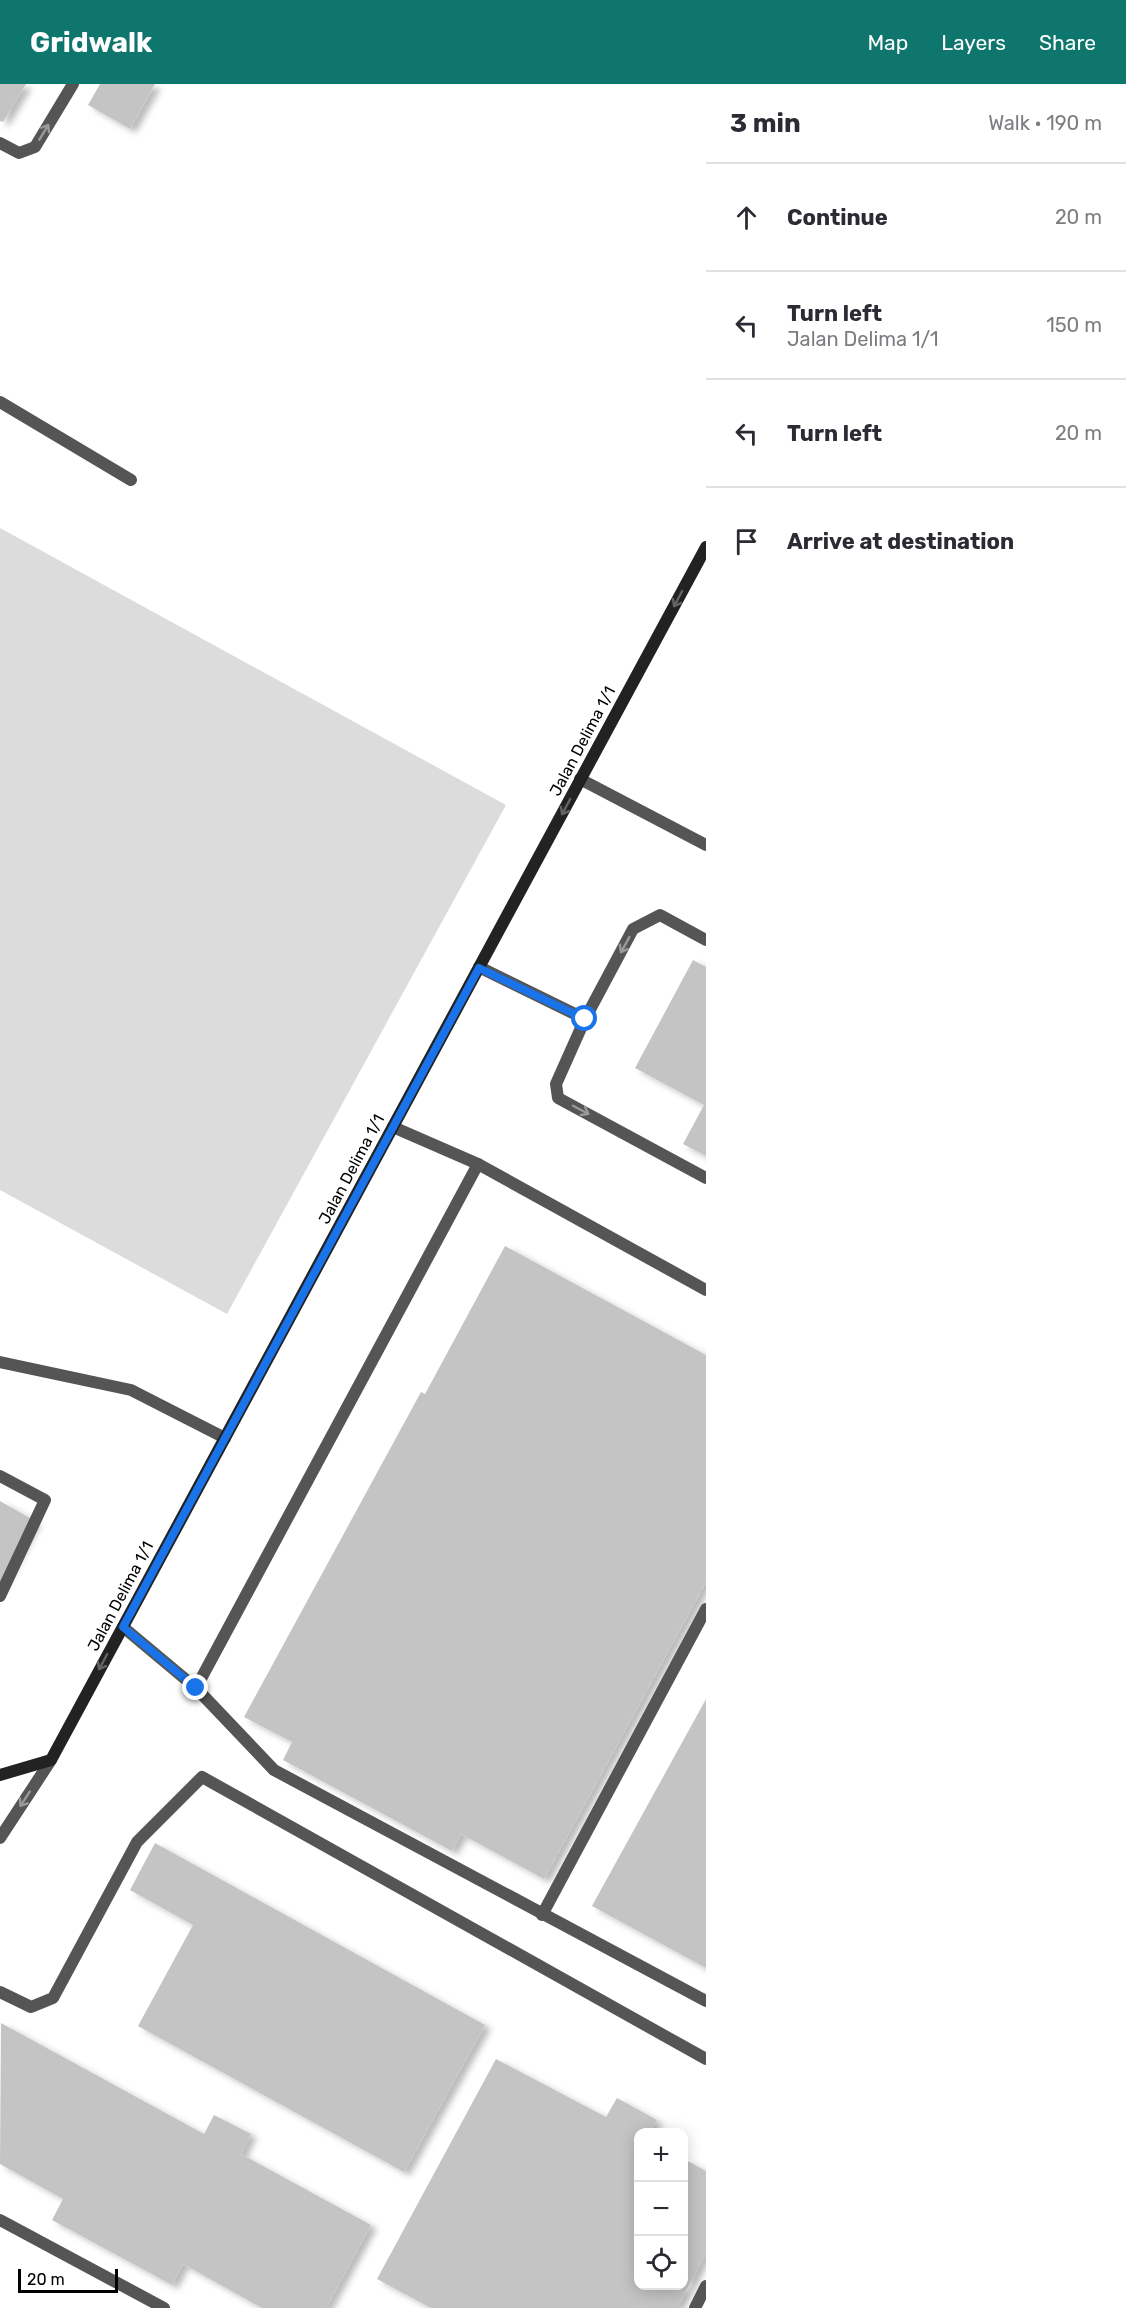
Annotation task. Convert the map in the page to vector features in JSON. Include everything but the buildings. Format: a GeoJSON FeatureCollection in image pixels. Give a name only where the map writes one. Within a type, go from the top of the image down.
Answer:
{"type":"FeatureCollection","features":[{"type":"Feature","properties":{"kind":"street"},"geometry":{"type":"LineString","coordinates":[[0,143],[19,153],[35,147],[73,84]]}},
{"type":"Feature","properties":{"kind":"street"},"geometry":{"type":"LineString","coordinates":[[0,402],[131,480]]}},
{"type":"Feature","properties":{"kind":"street","name":"Jalan Delima 1/1"},"geometry":{"type":"LineString","coordinates":[[51,1760],[706,547]]}},
{"type":"Feature","properties":{"kind":"street"},"geometry":{"type":"LineString","coordinates":[[580,779],[706,845]]}},
{"type":"Feature","properties":{"kind":"street"},"geometry":{"type":"LineString","coordinates":[[706,940],[660,915],[633,929],[585,1019],[556,1084],[558,1098],[706,1178]]}},
{"type":"Feature","properties":{"kind":"street"},"geometry":{"type":"LineString","coordinates":[[479,968],[585,1019]]}},
{"type":"Feature","properties":{"kind":"street"},"geometry":{"type":"LineString","coordinates":[[393,1127],[478,1164],[706,1290]]}},
{"type":"Feature","properties":{"kind":"street"},"geometry":{"type":"LineString","coordinates":[[196,1688],[478,1164]]}},
{"type":"Feature","properties":{"kind":"street"},"geometry":{"type":"LineString","coordinates":[[0,1362],[131,1390],[225,1438]]}},
{"type":"Feature","properties":{"kind":"street"},"geometry":{"type":"LineString","coordinates":[[0,1476],[45,1500],[0,1596]]}},
{"type":"Feature","properties":{"kind":"street"},"geometry":{"type":"LineString","coordinates":[[542,1915],[706,1609]]}},
{"type":"Feature","properties":{"kind":"street"},"geometry":{"type":"LineString","coordinates":[[123,1627],[196,1688],[274,1770],[706,2001]]}},
{"type":"Feature","properties":{"kind":"street"},"geometry":{"type":"LineString","coordinates":[[0,1775],[51,1760]]}},
{"type":"Feature","properties":{"kind":"street"},"geometry":{"type":"LineString","coordinates":[[0,1838],[51,1760]]}},
{"type":"Feature","properties":{"kind":"street"},"geometry":{"type":"LineString","coordinates":[[0,1992],[31,2007],[53,1998],[136,1842],[202,1777],[706,2059]]}},
{"type":"Feature","properties":{"kind":"street"},"geometry":{"type":"LineString","coordinates":[[0,2220],[164,2308]]}},
{"type":"Feature","properties":{"kind":"street"},"geometry":{"type":"LineString","coordinates":[[695,2308],[706,2286]]}},
{"type":"Feature","properties":{"kind":"shaded area"},"geometry":{"type":"Polygon","coordinates":[[[0,528],[506,805],[227,1314],[0,1190],[0,528]]]}},
{"type":"Feature","properties":{"kind":"route"},"geometry":{"type":"LineString","coordinates":[[196,1688],[123,1627],[479,968],[585,1019]]}}]}
